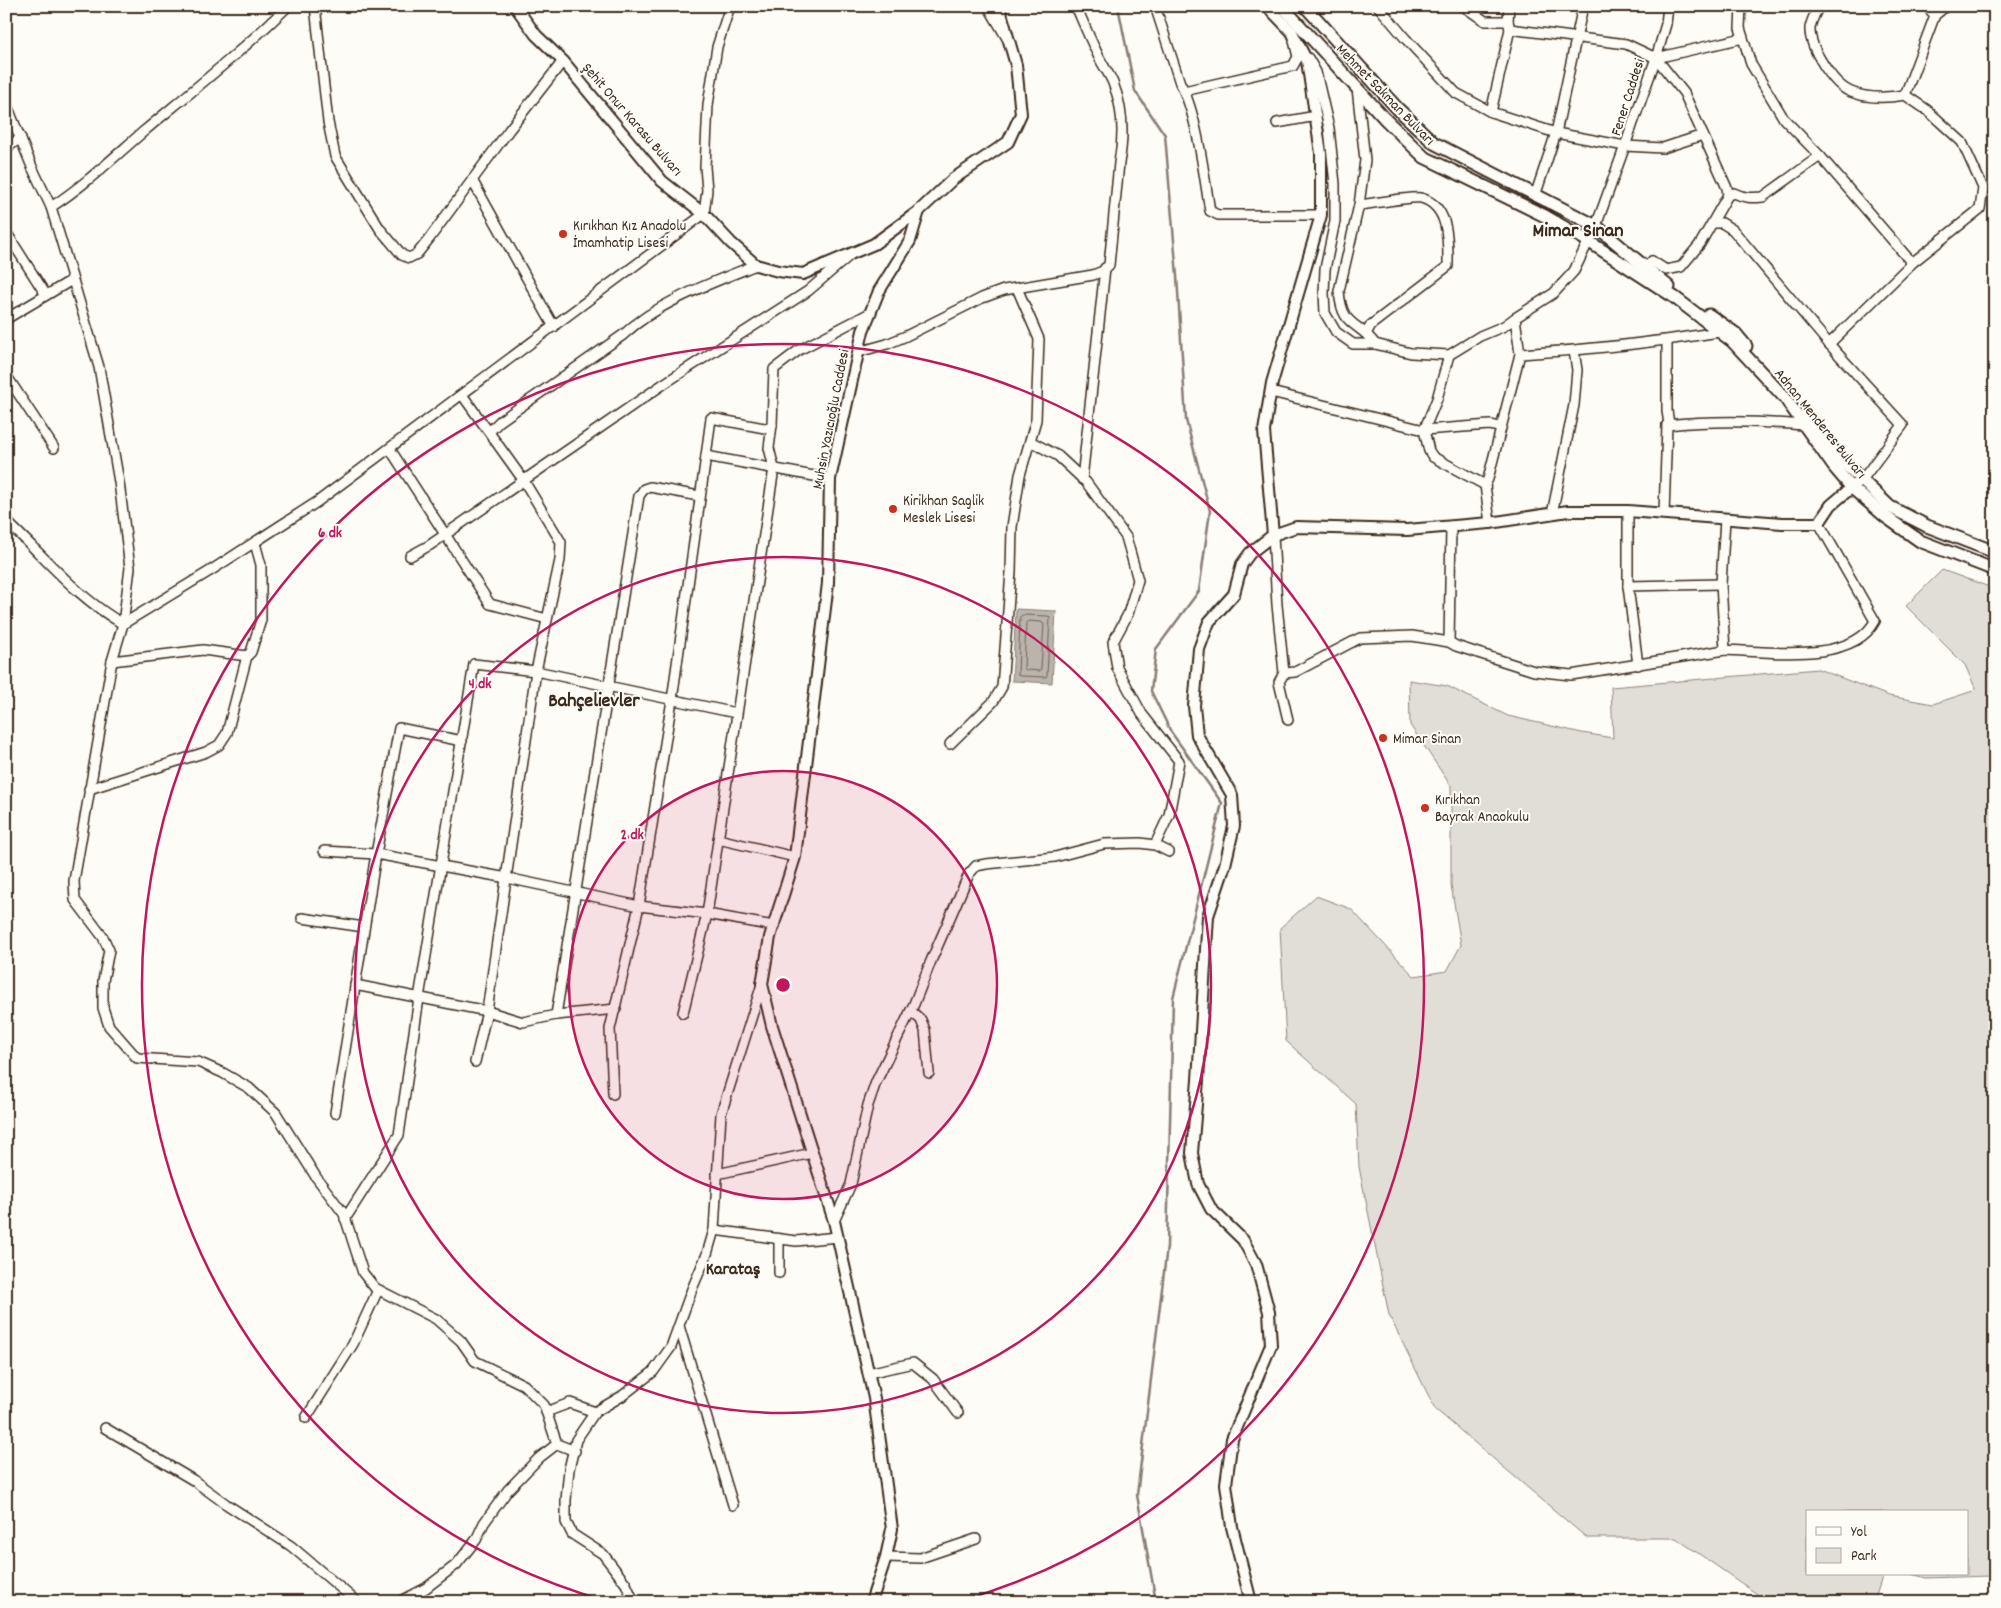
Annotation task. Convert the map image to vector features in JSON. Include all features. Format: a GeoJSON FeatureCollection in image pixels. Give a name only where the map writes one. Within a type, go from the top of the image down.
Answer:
{"type":"FeatureCollection","features":[{"type":"Feature","properties":{"kind":"main road","name":"Mehmet Sakman Bulvarı"},"geometry":{"type":"LineString","coordinates":[[1282,6],[1386,120],[1424,157],[1545,216],[1588,241]]}},
{"type":"Feature","properties":{"kind":"main road","name":"Mehmet Sakman Bulvarı"},"geometry":{"type":"LineString","coordinates":[[1305,6],[1397,108],[1434,143],[1596,226]]}},
{"type":"Feature","properties":{"kind":"main road","name":"Adnan Menderes Bulvarı"},"geometry":{"type":"LineString","coordinates":[[1596,226],[1676,293],[1736,334],[1789,395],[1842,461],[1890,507],[1927,526],[1995,552]]}},
{"type":"Feature","properties":{"kind":"main road","name":"Adnan Menderes Bulvarı"},"geometry":{"type":"LineString","coordinates":[[1588,241],[1674,297],[1732,341],[1784,398],[1851,487],[1886,517],[1920,541],[1995,570]]}},
{"type":"Feature","properties":{"kind":"street"},"geometry":{"type":"LineString","coordinates":[[51,207],[95,175],[117,154],[223,66],[288,6]]}},
{"type":"Feature","properties":{"kind":"street"},"geometry":{"type":"LineString","coordinates":[[315,6],[332,146],[348,178],[380,229],[402,254],[409,258],[417,254],[563,61]]}},
{"type":"Feature","properties":{"kind":"street","name":"Şehit Onur Karasu Bulvarı"},"geometry":{"type":"LineString","coordinates":[[515,6],[536,35],[563,61],[662,181],[704,214],[731,243],[756,265],[778,271],[802,274],[874,244],[919,211]]}},
{"type":"Feature","properties":{"kind":"street"},"geometry":{"type":"LineString","coordinates":[[123,624],[255,543],[317,502],[462,396],[704,214],[707,190],[705,167],[708,105],[717,47],[730,6]]}},
{"type":"Feature","properties":{"kind":"street"},"geometry":{"type":"LineString","coordinates":[[988,6],[1002,33],[1009,42]]}},
{"type":"Feature","properties":{"kind":"street"},"geometry":{"type":"LineString","coordinates":[[919,211],[953,179],[1008,142],[1021,114],[1016,65],[999,6]]}},
{"type":"Feature","properties":{"kind":"street"},"geometry":{"type":"LineString","coordinates":[[858,352],[887,344],[906,336],[982,298],[1004,290],[1093,275],[1103,271],[1109,265],[1123,125],[1120,103],[1113,82],[1097,54],[1076,6]]}},
{"type":"Feature","properties":{"kind":"street"},"geometry":{"type":"LineString","coordinates":[[1155,6],[1196,133],[1210,211],[1218,215],[1321,215]]}},
{"type":"Feature","properties":{"kind":"street"},"geometry":{"type":"LineString","coordinates":[[1266,6],[1292,32],[1316,72],[1329,128],[1335,184],[1335,220],[1326,269],[1325,313],[1336,332],[1352,344],[1375,344],[1411,353],[1450,355],[1437,399],[1424,430],[1429,451],[1434,457],[1485,485]]}},
{"type":"Feature","properties":{"kind":"street"},"geometry":{"type":"LineString","coordinates":[[1378,6],[1404,38],[1456,93],[1491,112],[1556,133],[1625,146],[1663,148],[1703,135]]}},
{"type":"Feature","properties":{"kind":"street","name":"Fener Caddesi"},"geometry":{"type":"LineString","coordinates":[[1450,355],[1480,336],[1504,326],[1554,293],[1574,271],[1596,226],[1656,58],[1626,44],[1577,39],[1485,21],[1463,6]]}},
{"type":"Feature","properties":{"kind":"street"},"geometry":{"type":"LineString","coordinates":[[1491,112],[1509,25],[1509,6]]}},
{"type":"Feature","properties":{"kind":"street"},"geometry":{"type":"LineString","coordinates":[[1535,196],[1556,133],[1583,6]]}},
{"type":"Feature","properties":{"kind":"street"},"geometry":{"type":"LineString","coordinates":[[1656,58],[1666,24],[1668,6]]}},
{"type":"Feature","properties":{"kind":"street"},"geometry":{"type":"LineString","coordinates":[[1741,6],[1740,28],[1752,64],[1784,119],[1820,156],[1912,263]]}},
{"type":"Feature","properties":{"kind":"street"},"geometry":{"type":"LineString","coordinates":[[1818,6],[1810,29],[1816,54],[1832,76],[1849,92],[1886,98],[1905,95],[1927,110],[1962,142],[1983,188],[1980,209],[1912,263],[1829,344]]}},
{"type":"Feature","properties":{"kind":"street"},"geometry":{"type":"LineString","coordinates":[[1926,6],[1935,15]]}},
{"type":"Feature","properties":{"kind":"street"},"geometry":{"type":"LineString","coordinates":[[1905,95],[1935,15],[1946,6]]}},
{"type":"Feature","properties":{"kind":"street"},"geometry":{"type":"LineString","coordinates":[[1184,91],[1293,66],[1298,57],[1292,32]]}},
{"type":"Feature","properties":{"kind":"street"},"geometry":{"type":"LineString","coordinates":[[1288,720],[1279,682],[1284,673],[1264,432],[1271,392],[1321,215],[1321,153],[1316,116],[1307,61],[1292,32]]}},
{"type":"Feature","properties":{"kind":"street"},"geometry":{"type":"LineString","coordinates":[[1656,58],[1743,38]]}},
{"type":"Feature","properties":{"kind":"street"},"geometry":{"type":"LineString","coordinates":[[1646,268],[1652,261],[1666,270],[1681,268],[1700,244],[1728,195],[1727,188],[1684,93],[1656,58]]}},
{"type":"Feature","properties":{"kind":"street"},"geometry":{"type":"LineString","coordinates":[[1357,88],[1365,160],[1359,205],[1339,291],[1340,304],[1346,318],[1360,330],[1367,332],[1375,344]]}},
{"type":"Feature","properties":{"kind":"street"},"geometry":{"type":"LineString","coordinates":[[6,103],[51,207],[99,367],[119,482],[130,568],[123,624],[112,661],[74,881],[75,900],[104,937],[109,950],[104,981],[103,1008],[109,1026],[137,1058],[198,1062],[223,1072],[249,1088],[276,1113],[345,1219],[363,1273],[378,1290],[436,1319],[461,1340],[475,1361],[524,1385],[544,1405],[557,1444],[575,1451]]}},
{"type":"Feature","properties":{"kind":"street"},"geometry":{"type":"LineString","coordinates":[[1277,123],[1316,116]]}},
{"type":"Feature","properties":{"kind":"street"},"geometry":{"type":"LineString","coordinates":[[6,148],[21,138]]}},
{"type":"Feature","properties":{"kind":"street"},"geometry":{"type":"LineString","coordinates":[[1728,195],[1734,193],[1742,197],[1763,197],[1820,156]]}},
{"type":"Feature","properties":{"kind":"street"},"geometry":{"type":"LineString","coordinates":[[472,180],[554,326]]}},
{"type":"Feature","properties":{"kind":"street"},"geometry":{"type":"LineString","coordinates":[[1359,205],[1420,198],[1436,206],[1442,213],[1448,238],[1448,266],[1371,325],[1367,332]]}},
{"type":"Feature","properties":{"kind":"street","name":"Muhsin Yazıcıoğlu Caddesi"},"geometry":{"type":"LineString","coordinates":[[762,984],[774,926],[795,857],[828,583],[830,479],[858,352],[870,313],[879,291],[910,241],[919,211]]}},
{"type":"Feature","properties":{"kind":"street"},"geometry":{"type":"LineString","coordinates":[[1713,223],[1722,223],[1733,230],[1829,344],[1903,425],[1862,480],[1831,505],[1819,523]]}},
{"type":"Feature","properties":{"kind":"street"},"geometry":{"type":"LineString","coordinates":[[6,232],[46,295]]}},
{"type":"Feature","properties":{"kind":"street"},"geometry":{"type":"LineString","coordinates":[[410,556],[445,535],[666,383],[808,291],[855,251]]}},
{"type":"Feature","properties":{"kind":"street"},"geometry":{"type":"LineString","coordinates":[[490,431],[500,421],[623,335],[637,321],[705,285],[756,265]]}},
{"type":"Feature","properties":{"kind":"street"},"geometry":{"type":"LineString","coordinates":[[1082,479],[1106,268]]}},
{"type":"Feature","properties":{"kind":"street"},"geometry":{"type":"LineString","coordinates":[[6,319],[72,280]]}},
{"type":"Feature","properties":{"kind":"street"},"geometry":{"type":"LineString","coordinates":[[950,744],[994,702],[1002,687],[1012,572],[1012,527],[1020,475],[1036,420],[1039,339],[1017,288]]}},
{"type":"Feature","properties":{"kind":"street"},"geometry":{"type":"LineString","coordinates":[[683,1013],[707,914],[774,468],[769,448],[772,425],[774,369],[799,350],[870,313]]}},
{"type":"Feature","properties":{"kind":"street"},"geometry":{"type":"LineString","coordinates":[[1490,523],[1485,485],[1520,354],[1515,318]]}},
{"type":"Feature","properties":{"kind":"street"},"geometry":{"type":"LineString","coordinates":[[1520,354],[1574,351],[1666,341],[1718,332]]}},
{"type":"Feature","properties":{"kind":"street"},"geometry":{"type":"LineString","coordinates":[[1664,514],[1667,425],[1669,424],[1667,411],[1666,341]]}},
{"type":"Feature","properties":{"kind":"street"},"geometry":{"type":"LineString","coordinates":[[1552,514],[1574,405],[1577,370],[1574,351]]}},
{"type":"Feature","properties":{"kind":"street"},"geometry":{"type":"LineString","coordinates":[[6,375],[54,448]]}},
{"type":"Feature","properties":{"kind":"street"},"geometry":{"type":"LineString","coordinates":[[1271,392],[1424,430],[1490,425],[1500,427]]}},
{"type":"Feature","properties":{"kind":"street"},"geometry":{"type":"LineString","coordinates":[[462,396],[490,431],[524,481],[561,542],[560,560],[536,671],[487,1011],[475,1062]]}},
{"type":"Feature","properties":{"kind":"street"},"geometry":{"type":"LineString","coordinates":[[613,1094],[610,1029],[639,906],[672,700],[711,418],[770,428],[772,425]]}},
{"type":"Feature","properties":{"kind":"street"},"geometry":{"type":"LineString","coordinates":[[1667,425],[1691,422],[1751,421],[1803,425]]}},
{"type":"Feature","properties":{"kind":"street"},"geometry":{"type":"LineString","coordinates":[[1030,441],[1058,456],[1082,479],[1126,537],[1138,580],[1128,614],[1113,642],[1117,668],[1142,714],[1179,762],[1169,815],[1155,845]]}},
{"type":"Feature","properties":{"kind":"street"},"geometry":{"type":"LineString","coordinates":[[390,449],[490,604],[547,619]]}},
{"type":"Feature","properties":{"kind":"street"},"geometry":{"type":"LineString","coordinates":[[706,456],[830,479]]}},
{"type":"Feature","properties":{"kind":"street"},"geometry":{"type":"LineString","coordinates":[[556,1015],[639,496],[644,489],[650,487],[699,496]]}},
{"type":"Feature","properties":{"kind":"street"},"geometry":{"type":"LineString","coordinates":[[1251,1602],[1232,1528],[1226,1484],[1232,1439],[1271,1344],[1270,1320],[1256,1264],[1243,1240],[1212,1209],[1198,1184],[1192,1153],[1208,916],[1225,865],[1234,826],[1232,795],[1197,735],[1194,706],[1200,649],[1209,622],[1234,594],[1242,564],[1250,553],[1273,535],[1296,526],[1407,530],[1490,523],[1568,511],[1628,511],[1782,523],[1819,523]]}},
{"type":"Feature","properties":{"kind":"street"},"geometry":{"type":"LineString","coordinates":[[1628,511],[1628,586],[1638,664]]}},
{"type":"Feature","properties":{"kind":"street"},"geometry":{"type":"LineString","coordinates":[[1725,519],[1721,584],[1725,650]]}},
{"type":"Feature","properties":{"kind":"street"},"geometry":{"type":"LineString","coordinates":[[6,521],[44,561],[79,593],[104,614],[123,624]]}},
{"type":"Feature","properties":{"kind":"street"},"geometry":{"type":"LineString","coordinates":[[1284,673],[1295,672],[1360,638],[1412,636],[1449,642],[1456,646],[1534,671],[1571,675],[1725,650],[1809,653],[1832,650],[1855,641],[1872,627],[1874,620],[1819,523]]}},
{"type":"Feature","properties":{"kind":"street"},"geometry":{"type":"LineString","coordinates":[[1449,642],[1451,526]]}},
{"type":"Feature","properties":{"kind":"street"},"geometry":{"type":"LineString","coordinates":[[89,789],[206,752],[219,745],[226,733],[247,656],[251,652],[261,620],[262,565],[255,543]]}},
{"type":"Feature","properties":{"kind":"street"},"geometry":{"type":"LineString","coordinates":[[1628,586],[1721,584]]}},
{"type":"Feature","properties":{"kind":"street"},"geometry":{"type":"LineString","coordinates":[[112,661],[203,650],[247,656]]}},
{"type":"Feature","properties":{"kind":"street"},"geometry":{"type":"LineString","coordinates":[[345,1219],[400,1135],[419,998],[474,664],[536,671],[736,713]]}},
{"type":"Feature","properties":{"kind":"street"},"geometry":{"type":"LineString","coordinates":[[335,1113],[376,854],[399,728],[462,741]]}},
{"type":"Feature","properties":{"kind":"street"},"geometry":{"type":"LineString","coordinates":[[718,839],[795,857]]}},
{"type":"Feature","properties":{"kind":"street"},"geometry":{"type":"LineString","coordinates":[[834,1221],[851,1184],[868,1105],[886,1059],[894,1049],[902,1026],[911,1011],[969,874],[976,866],[1054,857],[1104,844],[1140,843],[1155,845],[1169,852]]}},
{"type":"Feature","properties":{"kind":"street"},"geometry":{"type":"LineString","coordinates":[[324,851],[376,854],[507,878],[639,906],[707,914],[774,926]]}},
{"type":"Feature","properties":{"kind":"street"},"geometry":{"type":"LineString","coordinates":[[302,918],[364,927]]}},
{"type":"Feature","properties":{"kind":"street"},"geometry":{"type":"LineString","coordinates":[[762,984],[772,1026],[834,1221],[874,1398],[892,1528],[886,1557],[871,1602]]}},
{"type":"Feature","properties":{"kind":"street"},"geometry":{"type":"LineString","coordinates":[[634,1602],[626,1584],[603,1554],[572,1534],[566,1522],[569,1469],[575,1451],[576,1440],[595,1412],[622,1396],[653,1372],[671,1347],[707,1254],[714,1230],[721,1114],[762,984]]}},
{"type":"Feature","properties":{"kind":"street"},"geometry":{"type":"LineString","coordinates":[[355,985],[487,1011],[523,1022],[556,1015],[616,1008]]}},
{"type":"Feature","properties":{"kind":"street"},"geometry":{"type":"LineString","coordinates":[[911,1011],[921,1020],[925,1030],[929,1072]]}},
{"type":"Feature","properties":{"kind":"street"},"geometry":{"type":"LineString","coordinates":[[717,1174],[812,1153]]}},
{"type":"Feature","properties":{"kind":"street"},"geometry":{"type":"LineString","coordinates":[[714,1230],[796,1241],[838,1237]]}},
{"type":"Feature","properties":{"kind":"street"},"geometry":{"type":"LineString","coordinates":[[778,1239],[779,1273]]}},
{"type":"Feature","properties":{"kind":"street"},"geometry":{"type":"LineString","coordinates":[[306,1418],[349,1351],[378,1290]]}},
{"type":"Feature","properties":{"kind":"street"},"geometry":{"type":"LineString","coordinates":[[679,1326],[733,1505]]}},
{"type":"Feature","properties":{"kind":"street"},"geometry":{"type":"LineString","coordinates":[[868,1373],[913,1363],[933,1379],[958,1413]]}},
{"type":"Feature","properties":{"kind":"street"},"geometry":{"type":"LineString","coordinates":[[546,1412],[570,1403],[595,1412]]}},
{"type":"Feature","properties":{"kind":"street"},"geometry":{"type":"LineString","coordinates":[[105,1428],[193,1480],[291,1546],[357,1602]]}},
{"type":"Feature","properties":{"kind":"street"},"geometry":{"type":"LineString","coordinates":[[400,1602],[426,1588],[456,1565],[476,1540],[484,1523],[508,1490],[539,1458],[557,1444]]}},
{"type":"Feature","properties":{"kind":"street"},"geometry":{"type":"LineString","coordinates":[[886,1557],[920,1558],[976,1539]]}},
{"type":"Feature","properties":{"kind":"green space"},"geometry":{"type":"Polygon","coordinates":[[[1942,570],[1995,589],[1995,1549],[1989,1576],[1926,1578],[1919,1576],[1968,1576],[1968,1510],[1806,1510],[1806,1576],[1882,1576],[1874,1602],[1755,1602],[1757,1594],[1676,1538],[1587,1538],[1435,1409],[1389,1315],[1359,1167],[1356,1104],[1286,1041],[1280,928],[1316,896],[1351,909],[1414,976],[1447,971],[1461,945],[1451,885],[1451,786],[1410,725],[1409,680],[1447,686],[1508,716],[1613,738],[1611,687],[1818,669],[1889,696],[1933,704],[1976,690],[1965,665],[1906,606],[1942,570]]]}},
{"type":"Feature","properties":{"kind":"water"},"geometry":{"type":"Polygon","coordinates":[[[1016,609],[1056,611],[1052,683],[1012,681],[1016,609]]]}},
{"type":"Feature","properties":{"kind":"waterway"},"geometry":{"type":"LineString","coordinates":[[1118,6],[1135,91],[1165,135],[1177,276],[1186,420],[1210,511],[1199,591],[1156,649],[1151,691],[1171,732],[1222,803],[1173,998],[1167,1247],[1137,1495],[1156,1602]]}},
{"type":"Feature","properties":{"kind":"place","name":"Kırıkhan Kız Anadolu İmamhatip Lisesi"},"geometry":{"type":"Point","coordinates":[563,234]}},
{"type":"Feature","properties":{"kind":"place","name":"Kirikhan Saglik Meslek Lisesi"},"geometry":{"type":"Point","coordinates":[893,509]}},
{"type":"Feature","properties":{"kind":"place","name":"Mimar Sinan"},"geometry":{"type":"Point","coordinates":[1383,738]}},
{"type":"Feature","properties":{"kind":"place","name":"Kırıkhan Bayrak Anaokulu"},"geometry":{"type":"Point","coordinates":[1425,808]}},
{"type":"Feature","properties":{"kind":"district","name":"Mimar Sinan"},"geometry":{"type":"Point","coordinates":[1578,229]}},
{"type":"Feature","properties":{"kind":"district","name":"Bahçelievler"},"geometry":{"type":"Point","coordinates":[594,699]}},
{"type":"Feature","properties":{"kind":"district","name":"Karataş"},"geometry":{"type":"Point","coordinates":[733,1268]}}]}
